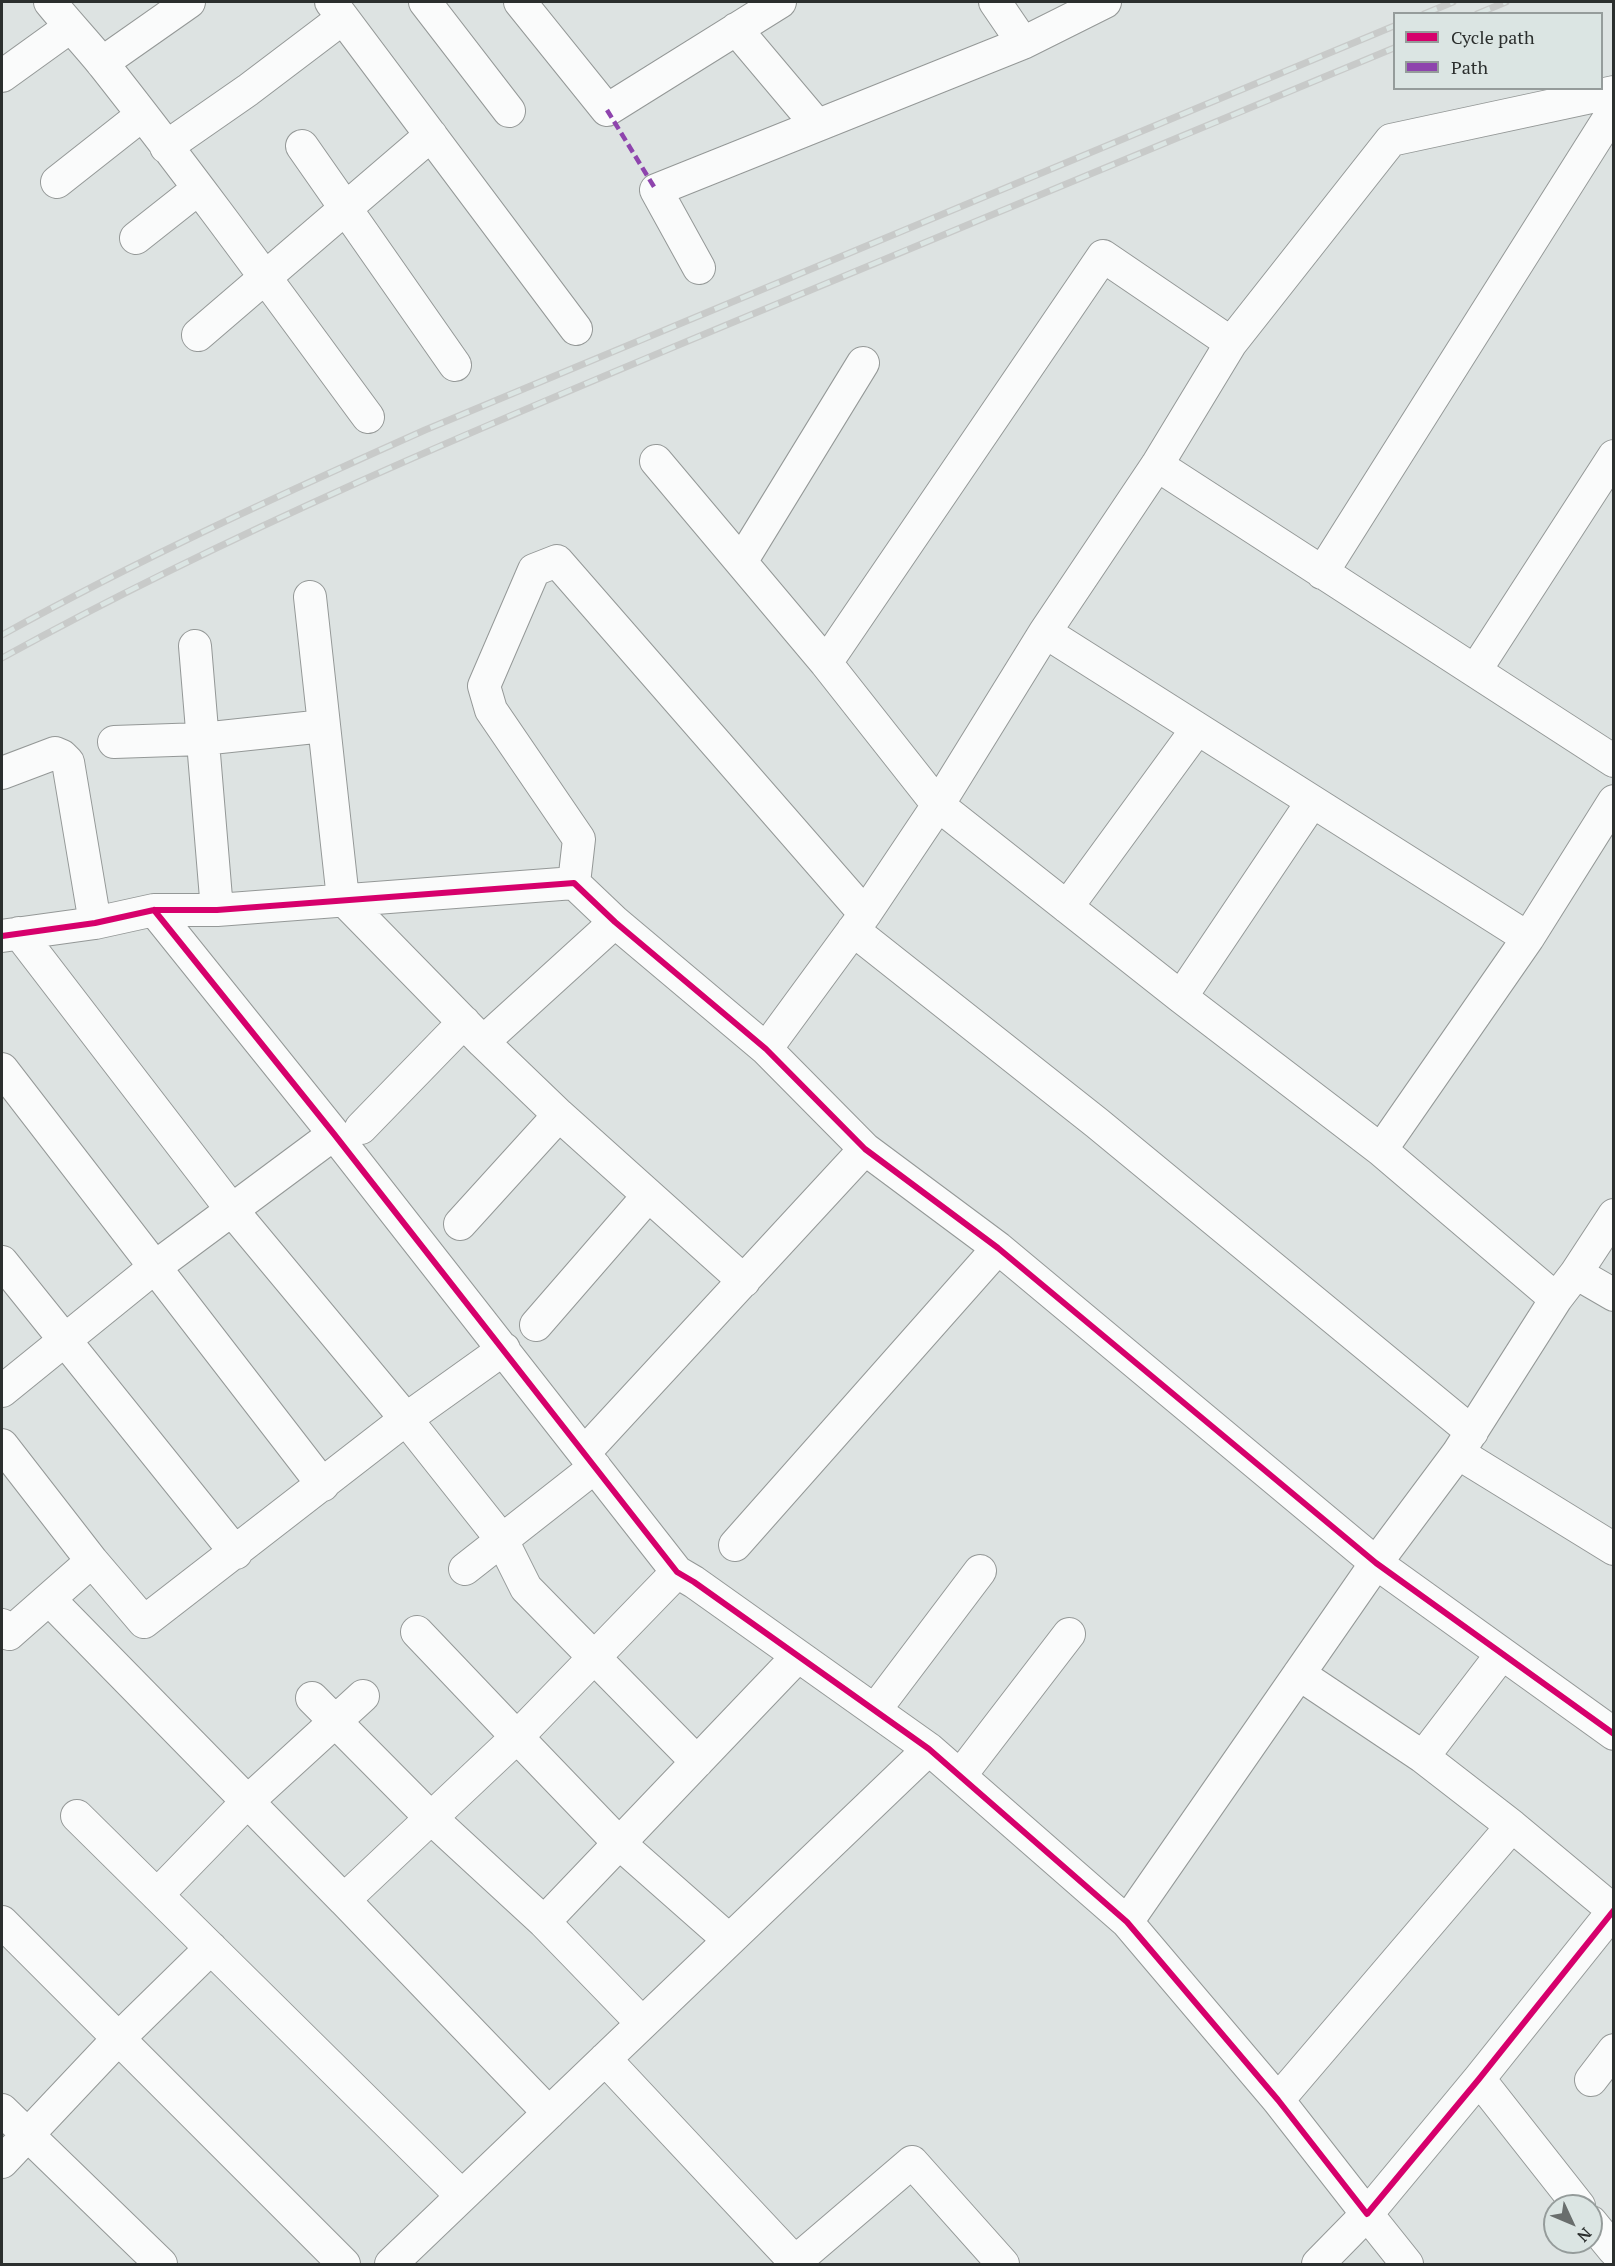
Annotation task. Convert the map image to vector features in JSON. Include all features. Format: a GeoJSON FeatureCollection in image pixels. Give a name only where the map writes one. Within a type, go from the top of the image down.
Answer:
{"type":"FeatureCollection","features":[{"type":"Feature","properties":{"kind":"street"},"geometry":{"type":"LineString","coordinates":[[50,2],[102,63],[368,417]]}},
{"type":"Feature","properties":{"kind":"street"},"geometry":{"type":"LineString","coordinates":[[102,63],[189,2]]}},
{"type":"Feature","properties":{"kind":"street"},"geometry":{"type":"LineString","coordinates":[[425,2],[509,111]]}},
{"type":"Feature","properties":{"kind":"street"},"geometry":{"type":"LineString","coordinates":[[520,2],[607,110],[780,2]]}},
{"type":"Feature","properties":{"kind":"street"},"geometry":{"type":"LineString","coordinates":[[996,2],[1023,43]]}},
{"type":"Feature","properties":{"kind":"street"},"geometry":{"type":"LineString","coordinates":[[699,268],[656,190],[1023,43],[1105,2]]}},
{"type":"Feature","properties":{"kind":"street"},"geometry":{"type":"LineString","coordinates":[[166,147],[248,90],[340,8],[431,135],[576,329]]}},
{"type":"Feature","properties":{"kind":"street"},"geometry":{"type":"LineString","coordinates":[[2,76],[70,27]]}},
{"type":"Feature","properties":{"kind":"street"},"geometry":{"type":"LineString","coordinates":[[736,29],[817,125]]}},
{"type":"Feature","properties":{"kind":"street"},"geometry":{"type":"LineString","coordinates":[[766,1049],[859,922],[938,805],[1045,633],[1157,465],[1231,343],[1391,140],[1614,92]]}},
{"type":"Feature","properties":{"kind":"street"},"geometry":{"type":"LineString","coordinates":[[1322,573],[1614,110]]}},
{"type":"Feature","properties":{"kind":"street"},"geometry":{"type":"LineString","coordinates":[[57,182],[141,115]]}},
{"type":"Feature","properties":{"kind":"street"},"geometry":{"type":"LineString","coordinates":[[198,335],[431,135]]}},
{"type":"Feature","properties":{"kind":"street"},"geometry":{"type":"LineString","coordinates":[[302,146],[455,365]]}},
{"type":"Feature","properties":{"kind":"street"},"geometry":{"type":"LineString","coordinates":[[136,238],[198,189]]}},
{"type":"Feature","properties":{"kind":"street"},"geometry":{"type":"LineString","coordinates":[[826,663],[1103,256],[1231,343]]}},
{"type":"Feature","properties":{"kind":"street"},"geometry":{"type":"LineString","coordinates":[[741,562],[863,363]]}},
{"type":"Feature","properties":{"kind":"street"},"geometry":{"type":"LineString","coordinates":[[1475,671],[1614,456]]}},
{"type":"Feature","properties":{"kind":"street"},"geometry":{"type":"LineString","coordinates":[[656,461],[826,663],[938,805],[1181,998],[1382,1150],[1556,1299]]}},
{"type":"Feature","properties":{"kind":"street"},"geometry":{"type":"LineString","coordinates":[[1157,465],[1614,761]]}},
{"type":"Feature","properties":{"kind":"street"},"geometry":{"type":"LineString","coordinates":[[574,883],[579,839],[491,710],[484,686],[534,570],[557,561],[859,922],[1097,1123],[1465,1443],[1614,1549]]}},
{"type":"Feature","properties":{"kind":"street"},"geometry":{"type":"LineString","coordinates":[[310,597],[343,899],[473,1032],[559,1115],[744,1281]]}},
{"type":"Feature","properties":{"kind":"street"},"geometry":{"type":"LineString","coordinates":[[1045,633],[1528,938]]}},
{"type":"Feature","properties":{"kind":"street"},"geometry":{"type":"LineString","coordinates":[[195,646],[217,910]]}},
{"type":"Feature","properties":{"kind":"street"},"geometry":{"type":"LineString","coordinates":[[114,742],[202,739],[324,726]]}},
{"type":"Feature","properties":{"kind":"street"},"geometry":{"type":"LineString","coordinates":[[1067,907],[1197,729]]}},
{"type":"Feature","properties":{"kind":"street"},"geometry":{"type":"LineString","coordinates":[[2,773],[55,753],[68,762],[95,923]]}},
{"type":"Feature","properties":{"kind":"street"},"geometry":{"type":"LineString","coordinates":[[1382,1150],[1528,938],[1614,801]]}},
{"type":"Feature","properties":{"kind":"street"},"geometry":{"type":"LineString","coordinates":[[1181,998],[1312,802]]}},
{"type":"Feature","properties":{"kind":"street"},"geometry":{"type":"LineString","coordinates":[[10,934],[95,923],[154,910],[217,910],[574,883],[615,922],[766,1049],[865,1149],[998,1248],[1376,1563],[1614,1734]]}},
{"type":"Feature","properties":{"kind":"street"},"geometry":{"type":"LineString","coordinates":[[154,910],[347,1131],[504,1349],[677,1572],[929,1749],[1127,1922],[1278,2100],[1407,2265]]}},
{"type":"Feature","properties":{"kind":"street"},"geometry":{"type":"LineString","coordinates":[[2,1391],[67,1341],[155,1267],[231,1209],[347,1131],[615,922]]}},
{"type":"Feature","properties":{"kind":"street"},"geometry":{"type":"LineString","coordinates":[[10,934],[502,1540],[526,1588],[697,1761]]}},
{"type":"Feature","properties":{"kind":"street"},"geometry":{"type":"LineString","coordinates":[[2,1069],[323,1485]]}},
{"type":"Feature","properties":{"kind":"street"},"geometry":{"type":"LineString","coordinates":[[460,1224],[559,1115]]}},
{"type":"Feature","properties":{"kind":"street"},"geometry":{"type":"LineString","coordinates":[[465,1569],[502,1540],[590,1460],[744,1281],[865,1149]]}},
{"type":"Feature","properties":{"kind":"street"},"geometry":{"type":"LineString","coordinates":[[536,1325],[648,1196]]}},
{"type":"Feature","properties":{"kind":"street"},"geometry":{"type":"LineString","coordinates":[[1127,1922],[1376,1563],[1465,1443],[1556,1299],[1614,1215]]}},
{"type":"Feature","properties":{"kind":"street"},"geometry":{"type":"LineString","coordinates":[[735,1545],[998,1248]]}},
{"type":"Feature","properties":{"kind":"street"},"geometry":{"type":"LineString","coordinates":[[2,1262],[236,1552]]}},
{"type":"Feature","properties":{"kind":"street"},"geometry":{"type":"LineString","coordinates":[[1576,1273],[1614,1295]]}},
{"type":"Feature","properties":{"kind":"street"},"geometry":{"type":"LineString","coordinates":[[2,1445],[92,1561],[144,1622],[406,1419],[504,1349]]}},
{"type":"Feature","properties":{"kind":"street"},"geometry":{"type":"LineString","coordinates":[[2,1625],[9,1634],[92,1561]]}},
{"type":"Feature","properties":{"kind":"street"},"geometry":{"type":"LineString","coordinates":[[875,1710],[980,1571]]}},
{"type":"Feature","properties":{"kind":"street"},"geometry":{"type":"LineString","coordinates":[[344,1900],[517,1737],[677,1572]]}},
{"type":"Feature","properties":{"kind":"street"},"geometry":{"type":"LineString","coordinates":[[49,1599],[549,2113]]}},
{"type":"Feature","properties":{"kind":"street"},"geometry":{"type":"LineString","coordinates":[[417,1632],[619,1843],[729,1940]]}},
{"type":"Feature","properties":{"kind":"street"},"geometry":{"type":"LineString","coordinates":[[960,1776],[1069,1634]]}},
{"type":"Feature","properties":{"kind":"street"},"geometry":{"type":"LineString","coordinates":[[1423,1757],[1501,1655]]}},
{"type":"Feature","properties":{"kind":"street"},"geometry":{"type":"LineString","coordinates":[[544,1923],[798,1656]]}},
{"type":"Feature","properties":{"kind":"street"},"geometry":{"type":"LineString","coordinates":[[1299,1674],[1423,1757],[1512,1826],[1613,1910],[1479,2079],[1367,2214],[1318,2265]]}},
{"type":"Feature","properties":{"kind":"street"},"geometry":{"type":"LineString","coordinates":[[157,1895],[247,1802],[363,1696]]}},
{"type":"Feature","properties":{"kind":"street"},"geometry":{"type":"LineString","coordinates":[[312,1698],[430,1817],[544,1923],[642,2023]]}},
{"type":"Feature","properties":{"kind":"street"},"geometry":{"type":"LineString","coordinates":[[391,2265],[929,1749]]}},
{"type":"Feature","properties":{"kind":"street"},"geometry":{"type":"LineString","coordinates":[[77,1816],[462,2196]]}},
{"type":"Feature","properties":{"kind":"street"},"geometry":{"type":"LineString","coordinates":[[1278,2100],[1512,1826]]}},
{"type":"Feature","properties":{"kind":"street"},"geometry":{"type":"LineString","coordinates":[[2,1922],[344,2265]]}},
{"type":"Feature","properties":{"kind":"street"},"geometry":{"type":"LineString","coordinates":[[2,2162],[118,2039],[211,1948]]}},
{"type":"Feature","properties":{"kind":"street"},"geometry":{"type":"LineString","coordinates":[[1591,2080],[1614,2050]]}},
{"type":"Feature","properties":{"kind":"street"},"geometry":{"type":"LineString","coordinates":[[605,2059],[796,2264],[912,2162],[1002,2265]]}},
{"type":"Feature","properties":{"kind":"street"},"geometry":{"type":"LineString","coordinates":[[1479,2079],[1570,2194]]}},
{"type":"Feature","properties":{"kind":"street"},"geometry":{"type":"LineString","coordinates":[[2,2110],[161,2265]]}},
{"type":"Feature","properties":{"kind":"street"},"geometry":{"type":"LineString","coordinates":[[1603,2237],[1614,2250]]}},
{"type":"Feature","properties":{"kind":"railway"},"geometry":{"type":"LineString","coordinates":[[1429,12],[1453,2]]}},
{"type":"Feature","properties":{"kind":"railway"},"geometry":{"type":"LineString","coordinates":[[1482,12],[1506,2]]}},
{"type":"Feature","properties":{"kind":"railway"},"geometry":{"type":"LineString","coordinates":[[2,635],[158,554],[425,430],[1393,26]]}},
{"type":"Feature","properties":{"kind":"railway"},"geometry":{"type":"LineString","coordinates":[[2,658],[178,566],[449,442],[1393,48]]}},
{"type":"Feature","properties":{"kind":"marked path"},"geometry":{"type":"LineString","coordinates":[[607,110],[656,190]]}},
{"type":"Feature","properties":{"kind":"cycle path"},"geometry":{"type":"LineString","coordinates":[[2,936],[95,923],[154,910],[217,910],[574,883],[615,922],[766,1049],[865,1149],[998,1248],[1376,1563],[1614,1734]]}},
{"type":"Feature","properties":{"kind":"cycle path"},"geometry":{"type":"LineString","coordinates":[[154,910],[334,1134],[677,1572],[929,1749],[1127,1922],[1278,2100],[1367,2214],[1614,1910]]}}]}
